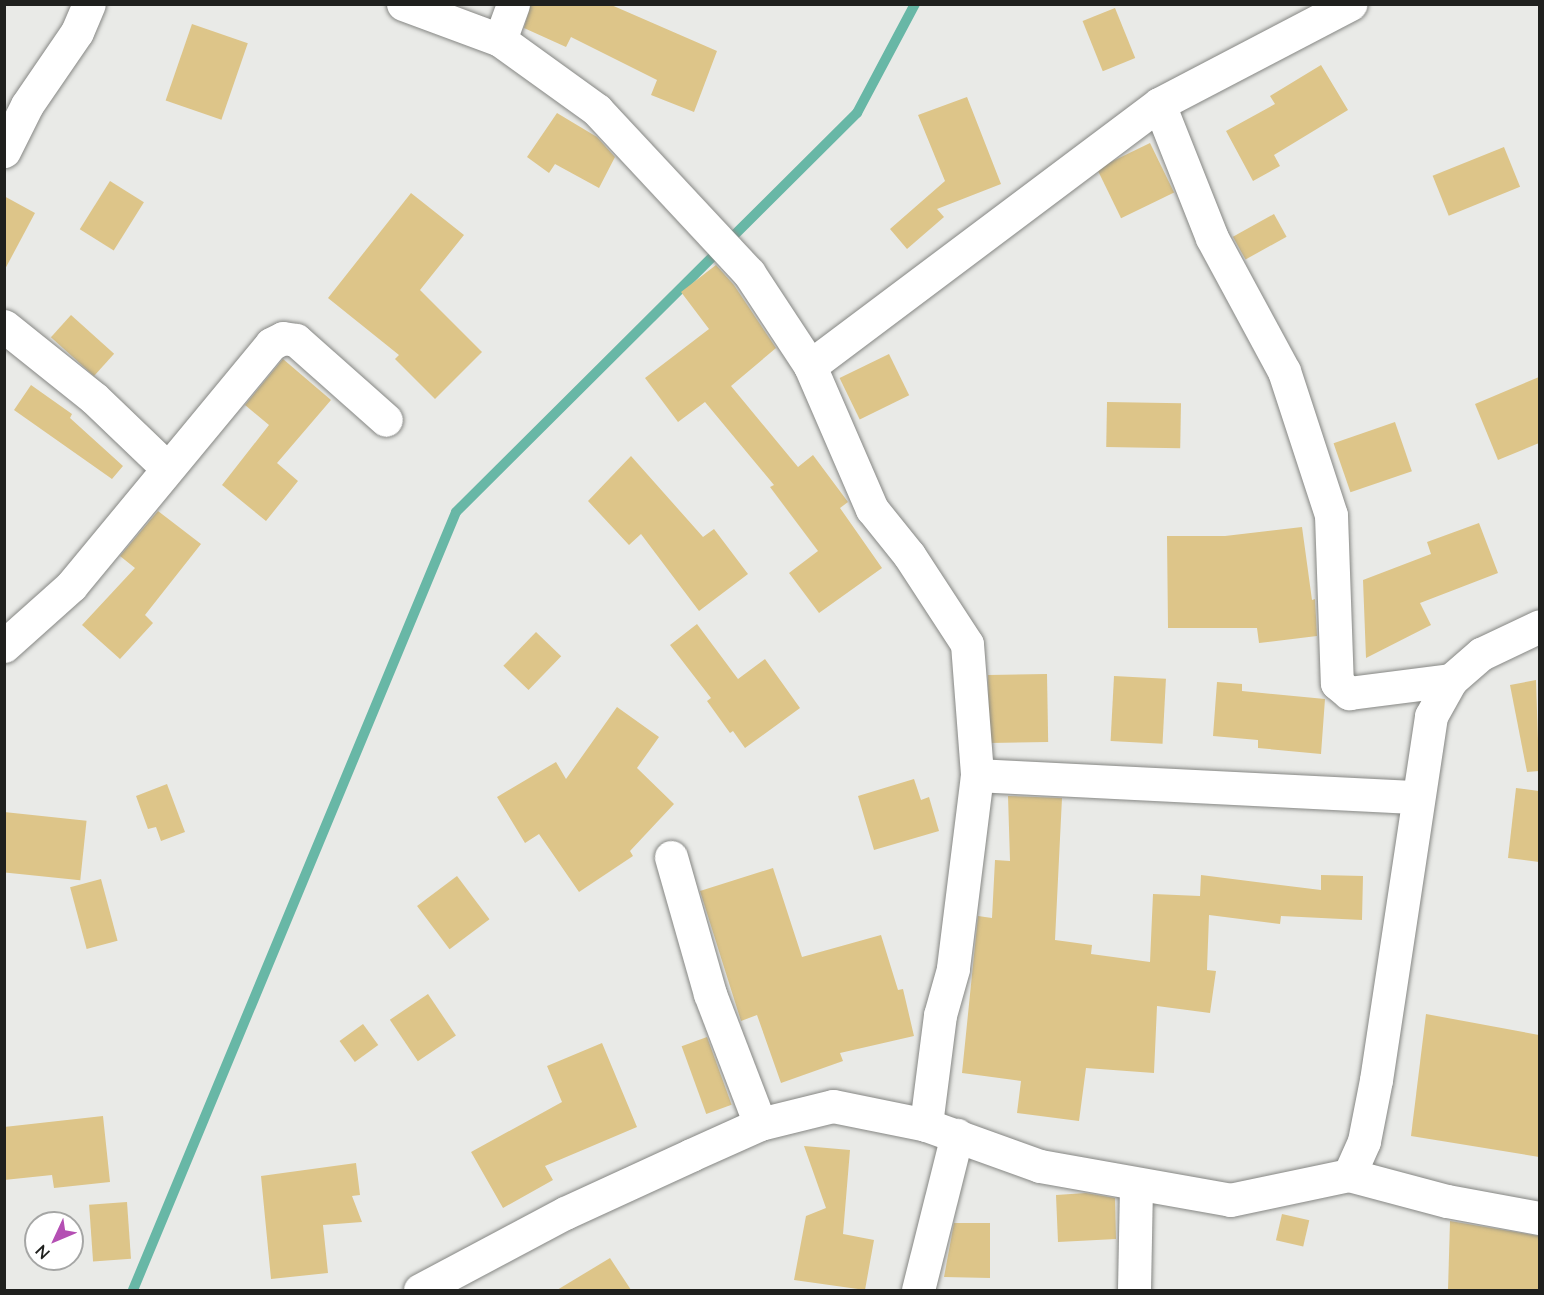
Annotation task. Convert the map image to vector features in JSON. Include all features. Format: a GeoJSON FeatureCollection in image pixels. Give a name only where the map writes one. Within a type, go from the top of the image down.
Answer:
{"type":"FeatureCollection","features":[{"type":"Feature","properties":{"kind":"street"},"geometry":{"type":"LineString","coordinates":[[4,151],[27,105],[77,32],[89,4]]}},
{"type":"Feature","properties":{"kind":"street"},"geometry":{"type":"LineString","coordinates":[[403,4],[500,40],[597,110],[749,273],[810,366],[872,509],[909,555],[967,644],[977,775],[953,969],[940,1015],[926,1125]]}},
{"type":"Feature","properties":{"kind":"street"},"geometry":{"type":"LineString","coordinates":[[500,40],[513,4]]}},
{"type":"Feature","properties":{"kind":"street"},"geometry":{"type":"LineString","coordinates":[[810,366],[1159,104],[1350,4]]}},
{"type":"Feature","properties":{"kind":"street"},"geometry":{"type":"LineString","coordinates":[[1159,104],[1212,238],[1284,371],[1331,515],[1337,683],[1350,693],[1451,680]]}},
{"type":"Feature","properties":{"kind":"street"},"geometry":{"type":"LineString","coordinates":[[4,326],[94,398],[166,468]]}},
{"type":"Feature","properties":{"kind":"street"},"geometry":{"type":"LineString","coordinates":[[4,646],[71,586],[166,468],[272,344],[283,338],[296,340],[386,420]]}},
{"type":"Feature","properties":{"kind":"street"},"geometry":{"type":"LineString","coordinates":[[1349,1175],[1364,1141],[1376,1080],[1416,797],[1431,716],[1451,680],[1480,654],[1539,626]]}},
{"type":"Feature","properties":{"kind":"street"},"geometry":{"type":"LineString","coordinates":[[977,775],[1416,797]]}},
{"type":"Feature","properties":{"kind":"street"},"geometry":{"type":"LineString","coordinates":[[671,857],[710,994],[760,1124]]}},
{"type":"Feature","properties":{"kind":"street"},"geometry":{"type":"LineString","coordinates":[[420,1290],[565,1214],[760,1124],[833,1106],[926,1125],[1040,1166],[1136,1186],[1230,1200],[1349,1175],[1447,1201],[1539,1218]]}},
{"type":"Feature","properties":{"kind":"street"},"geometry":{"type":"LineString","coordinates":[[918,1290],[957,1135]]}},
{"type":"Feature","properties":{"kind":"street"},"geometry":{"type":"LineString","coordinates":[[1134,1290],[1136,1186]]}},
{"type":"Feature","properties":{"kind":"building"},"geometry":{"type":"Polygon","coordinates":[[[531,4],[609,4],[717,51],[694,112],[651,95],[657,80],[571,37],[566,47],[524,28],[531,4]]]}},
{"type":"Feature","properties":{"kind":"building"},"geometry":{"type":"Polygon","coordinates":[[[1115,8],[1135,58],[1103,71],[1083,21],[1115,8]]]}},
{"type":"Feature","properties":{"kind":"building"},"geometry":{"type":"Polygon","coordinates":[[[192,24],[248,43],[221,120],[166,101],[192,24]]]}},
{"type":"Feature","properties":{"kind":"building"},"geometry":{"type":"Polygon","coordinates":[[[1321,65],[1348,110],[1274,155],[1280,166],[1253,181],[1226,131],[1275,104],[1270,96],[1321,65]]]}},
{"type":"Feature","properties":{"kind":"building"},"geometry":{"type":"Polygon","coordinates":[[[967,97],[1001,184],[937,209],[944,217],[907,249],[890,229],[945,181],[918,115],[967,97]]]}},
{"type":"Feature","properties":{"kind":"building"},"geometry":{"type":"Polygon","coordinates":[[[557,113],[597,137],[615,157],[599,188],[555,164],[549,173],[527,157],[557,113]]]}},
{"type":"Feature","properties":{"kind":"building"},"geometry":{"type":"Polygon","coordinates":[[[1150,143],[1174,192],[1121,218],[1097,169],[1150,143]]]}},
{"type":"Feature","properties":{"kind":"building"},"geometry":{"type":"Polygon","coordinates":[[[1504,147],[1520,187],[1449,216],[1433,176],[1504,147]]]}},
{"type":"Feature","properties":{"kind":"building"},"geometry":{"type":"Polygon","coordinates":[[[110,181],[144,202],[114,251],[80,229],[110,181]]]}},
{"type":"Feature","properties":{"kind":"building"},"geometry":{"type":"Polygon","coordinates":[[[411,193],[464,235],[420,290],[482,352],[435,399],[395,359],[399,355],[328,298],[411,193]]]}},
{"type":"Feature","properties":{"kind":"building"},"geometry":{"type":"Polygon","coordinates":[[[4,196],[35,213],[4,271],[4,196]]]}},
{"type":"Feature","properties":{"kind":"building"},"geometry":{"type":"Polygon","coordinates":[[[1274,214],[1287,237],[1245,260],[1233,237],[1274,214]]]}},
{"type":"Feature","properties":{"kind":"building"},"geometry":{"type":"Polygon","coordinates":[[[716,265],[734,285],[776,348],[731,386],[798,467],[813,455],[848,502],[840,508],[882,568],[819,613],[789,573],[818,551],[770,487],[774,485],[705,402],[678,422],[645,378],[709,329],[681,292],[716,265]]]}},
{"type":"Feature","properties":{"kind":"building"},"geometry":{"type":"Polygon","coordinates":[[[71,315],[114,354],[94,376],[51,337],[71,315]]]}},
{"type":"Feature","properties":{"kind":"building"},"geometry":{"type":"Polygon","coordinates":[[[889,354],[909,395],[860,419],[840,378],[889,354]]]}},
{"type":"Feature","properties":{"kind":"building"},"geometry":{"type":"Polygon","coordinates":[[[283,359],[331,400],[277,463],[298,481],[266,521],[222,485],[269,425],[245,405],[283,359]]]}},
{"type":"Feature","properties":{"kind":"building"},"geometry":{"type":"Polygon","coordinates":[[[1539,377],[1539,443],[1498,460],[1475,404],[1539,377]]]}},
{"type":"Feature","properties":{"kind":"building"},"geometry":{"type":"Polygon","coordinates":[[[31,385],[72,414],[70,418],[123,466],[112,479],[14,410],[31,385]]]}},
{"type":"Feature","properties":{"kind":"building"},"geometry":{"type":"Polygon","coordinates":[[[1107,402],[1181,403],[1180,448],[1106,447],[1107,402]]]}},
{"type":"Feature","properties":{"kind":"building"},"geometry":{"type":"Polygon","coordinates":[[[1395,422],[1412,471],[1350,492],[1334,443],[1395,422]]]}},
{"type":"Feature","properties":{"kind":"building"},"geometry":{"type":"Polygon","coordinates":[[[631,456],[703,537],[714,529],[748,574],[699,611],[641,534],[629,545],[588,501],[631,456]]]}},
{"type":"Feature","properties":{"kind":"building"},"geometry":{"type":"Polygon","coordinates":[[[158,511],[201,544],[145,615],[153,623],[120,659],[82,625],[135,568],[120,556],[158,511]]]}},
{"type":"Feature","properties":{"kind":"building"},"geometry":{"type":"Polygon","coordinates":[[[1479,523],[1498,573],[1420,603],[1431,625],[1366,658],[1363,580],[1431,554],[1427,542],[1479,523]]]}},
{"type":"Feature","properties":{"kind":"building"},"geometry":{"type":"Polygon","coordinates":[[[1302,527],[1312,600],[1315,599],[1317,636],[1259,643],[1257,628],[1168,628],[1167,536],[1225,536],[1302,527]]]}},
{"type":"Feature","properties":{"kind":"building"},"geometry":{"type":"Polygon","coordinates":[[[697,624],[738,679],[765,659],[800,708],[745,748],[733,731],[730,733],[707,701],[711,698],[670,645],[697,624]]]}},
{"type":"Feature","properties":{"kind":"building"},"geometry":{"type":"Polygon","coordinates":[[[536,632],[561,656],[529,690],[503,666],[536,632]]]}},
{"type":"Feature","properties":{"kind":"building"},"geometry":{"type":"Polygon","coordinates":[[[1047,674],[1048,742],[989,743],[988,675],[1047,674]]]}},
{"type":"Feature","properties":{"kind":"building"},"geometry":{"type":"Polygon","coordinates":[[[1114,676],[1166,679],[1163,744],[1111,741],[1114,676]]]}},
{"type":"Feature","properties":{"kind":"building"},"geometry":{"type":"Polygon","coordinates":[[[1536,680],[1539,771],[1527,772],[1510,685],[1536,680]]]}},
{"type":"Feature","properties":{"kind":"building"},"geometry":{"type":"Polygon","coordinates":[[[1217,682],[1242,684],[1242,691],[1325,699],[1321,754],[1258,748],[1258,740],[1213,736],[1217,682]]]}},
{"type":"Feature","properties":{"kind":"building"},"geometry":{"type":"Polygon","coordinates":[[[617,707],[659,737],[637,768],[674,804],[630,851],[633,856],[579,892],[539,834],[525,843],[497,797],[556,762],[566,779],[617,707]]]}},
{"type":"Feature","properties":{"kind":"building"},"geometry":{"type":"Polygon","coordinates":[[[914,779],[921,800],[929,797],[939,831],[874,850],[858,796],[914,779]]]}},
{"type":"Feature","properties":{"kind":"building"},"geometry":{"type":"Polygon","coordinates":[[[167,784],[185,832],[161,841],[156,827],[148,829],[136,796],[167,784]]]}},
{"type":"Feature","properties":{"kind":"building"},"geometry":{"type":"Polygon","coordinates":[[[1516,788],[1539,791],[1539,862],[1508,858],[1516,788]]]}},
{"type":"Feature","properties":{"kind":"building"},"geometry":{"type":"Polygon","coordinates":[[[1008,796],[1062,798],[1055,940],[1092,945],[1091,954],[1150,962],[1153,894],[1200,896],[1201,875],[1321,890],[1321,875],[1363,876],[1362,920],[1281,916],[1280,924],[1209,915],[1207,970],[1216,971],[1210,1013],[1157,1006],[1154,1073],[1086,1068],[1079,1121],[1017,1113],[1021,1081],[962,1073],[978,916],[992,918],[995,860],[1010,861],[1008,796]]]}},
{"type":"Feature","properties":{"kind":"building"},"geometry":{"type":"Polygon","coordinates":[[[4,812],[87,821],[80,880],[4,872],[4,812]]]}},
{"type":"Feature","properties":{"kind":"building"},"geometry":{"type":"Polygon","coordinates":[[[773,868],[802,957],[881,935],[898,990],[903,989],[914,1036],[840,1053],[843,1061],[781,1083],[757,1015],[741,1021],[700,891],[773,868]]]}},
{"type":"Feature","properties":{"kind":"building"},"geometry":{"type":"Polygon","coordinates":[[[457,876],[489,919],[450,949],[417,906],[457,876]]]}},
{"type":"Feature","properties":{"kind":"building"},"geometry":{"type":"Polygon","coordinates":[[[101,879],[118,941],[87,949],[70,887],[101,879]]]}},
{"type":"Feature","properties":{"kind":"building"},"geometry":{"type":"Polygon","coordinates":[[[428,994],[456,1035],[418,1061],[390,1020],[428,994]]]}},
{"type":"Feature","properties":{"kind":"building"},"geometry":{"type":"Polygon","coordinates":[[[1426,1014],[1539,1035],[1539,1157],[1411,1136],[1426,1014]]]}},
{"type":"Feature","properties":{"kind":"building"},"geometry":{"type":"Polygon","coordinates":[[[363,1024],[378,1045],[355,1062],[340,1041],[363,1024]]]}},
{"type":"Feature","properties":{"kind":"building"},"geometry":{"type":"Polygon","coordinates":[[[707,1037],[732,1105],[706,1114],[682,1046],[707,1037]]]}},
{"type":"Feature","properties":{"kind":"building"},"geometry":{"type":"Polygon","coordinates":[[[602,1043],[637,1127],[545,1166],[553,1180],[503,1208],[471,1152],[562,1102],[547,1066],[602,1043]]]}},
{"type":"Feature","properties":{"kind":"building"},"geometry":{"type":"Polygon","coordinates":[[[103,1116],[110,1182],[54,1188],[52,1175],[4,1180],[4,1127],[103,1116]]]}},
{"type":"Feature","properties":{"kind":"building"},"geometry":{"type":"Polygon","coordinates":[[[804,1146],[850,1150],[843,1234],[874,1240],[865,1290],[794,1280],[806,1216],[826,1208],[804,1146]]]}},
{"type":"Feature","properties":{"kind":"building"},"geometry":{"type":"Polygon","coordinates":[[[356,1163],[360,1195],[352,1196],[362,1222],[323,1225],[328,1273],[271,1279],[261,1176],[356,1163]]]}},
{"type":"Feature","properties":{"kind":"building"},"geometry":{"type":"Polygon","coordinates":[[[1086,1193],[1115,1198],[1116,1239],[1058,1242],[1056,1195],[1086,1193]]]}},
{"type":"Feature","properties":{"kind":"building"},"geometry":{"type":"Polygon","coordinates":[[[127,1202],[131,1259],[93,1262],[89,1205],[127,1202]]]}},
{"type":"Feature","properties":{"kind":"building"},"geometry":{"type":"Polygon","coordinates":[[[1282,1214],[1309,1220],[1303,1247],[1276,1240],[1282,1214]]]}},
{"type":"Feature","properties":{"kind":"building"},"geometry":{"type":"Polygon","coordinates":[[[1450,1221],[1539,1236],[1539,1290],[1448,1290],[1450,1221]]]}},
{"type":"Feature","properties":{"kind":"building"},"geometry":{"type":"Polygon","coordinates":[[[954,1223],[990,1223],[990,1278],[944,1277],[954,1223]]]}},
{"type":"Feature","properties":{"kind":"building"},"geometry":{"type":"Polygon","coordinates":[[[610,1258],[631,1290],[557,1290],[610,1258]]]}},
{"type":"Feature","properties":{"kind":"waterway"},"geometry":{"type":"LineString","coordinates":[[133,1290],[456,512],[857,113],[915,4]]}}]}
